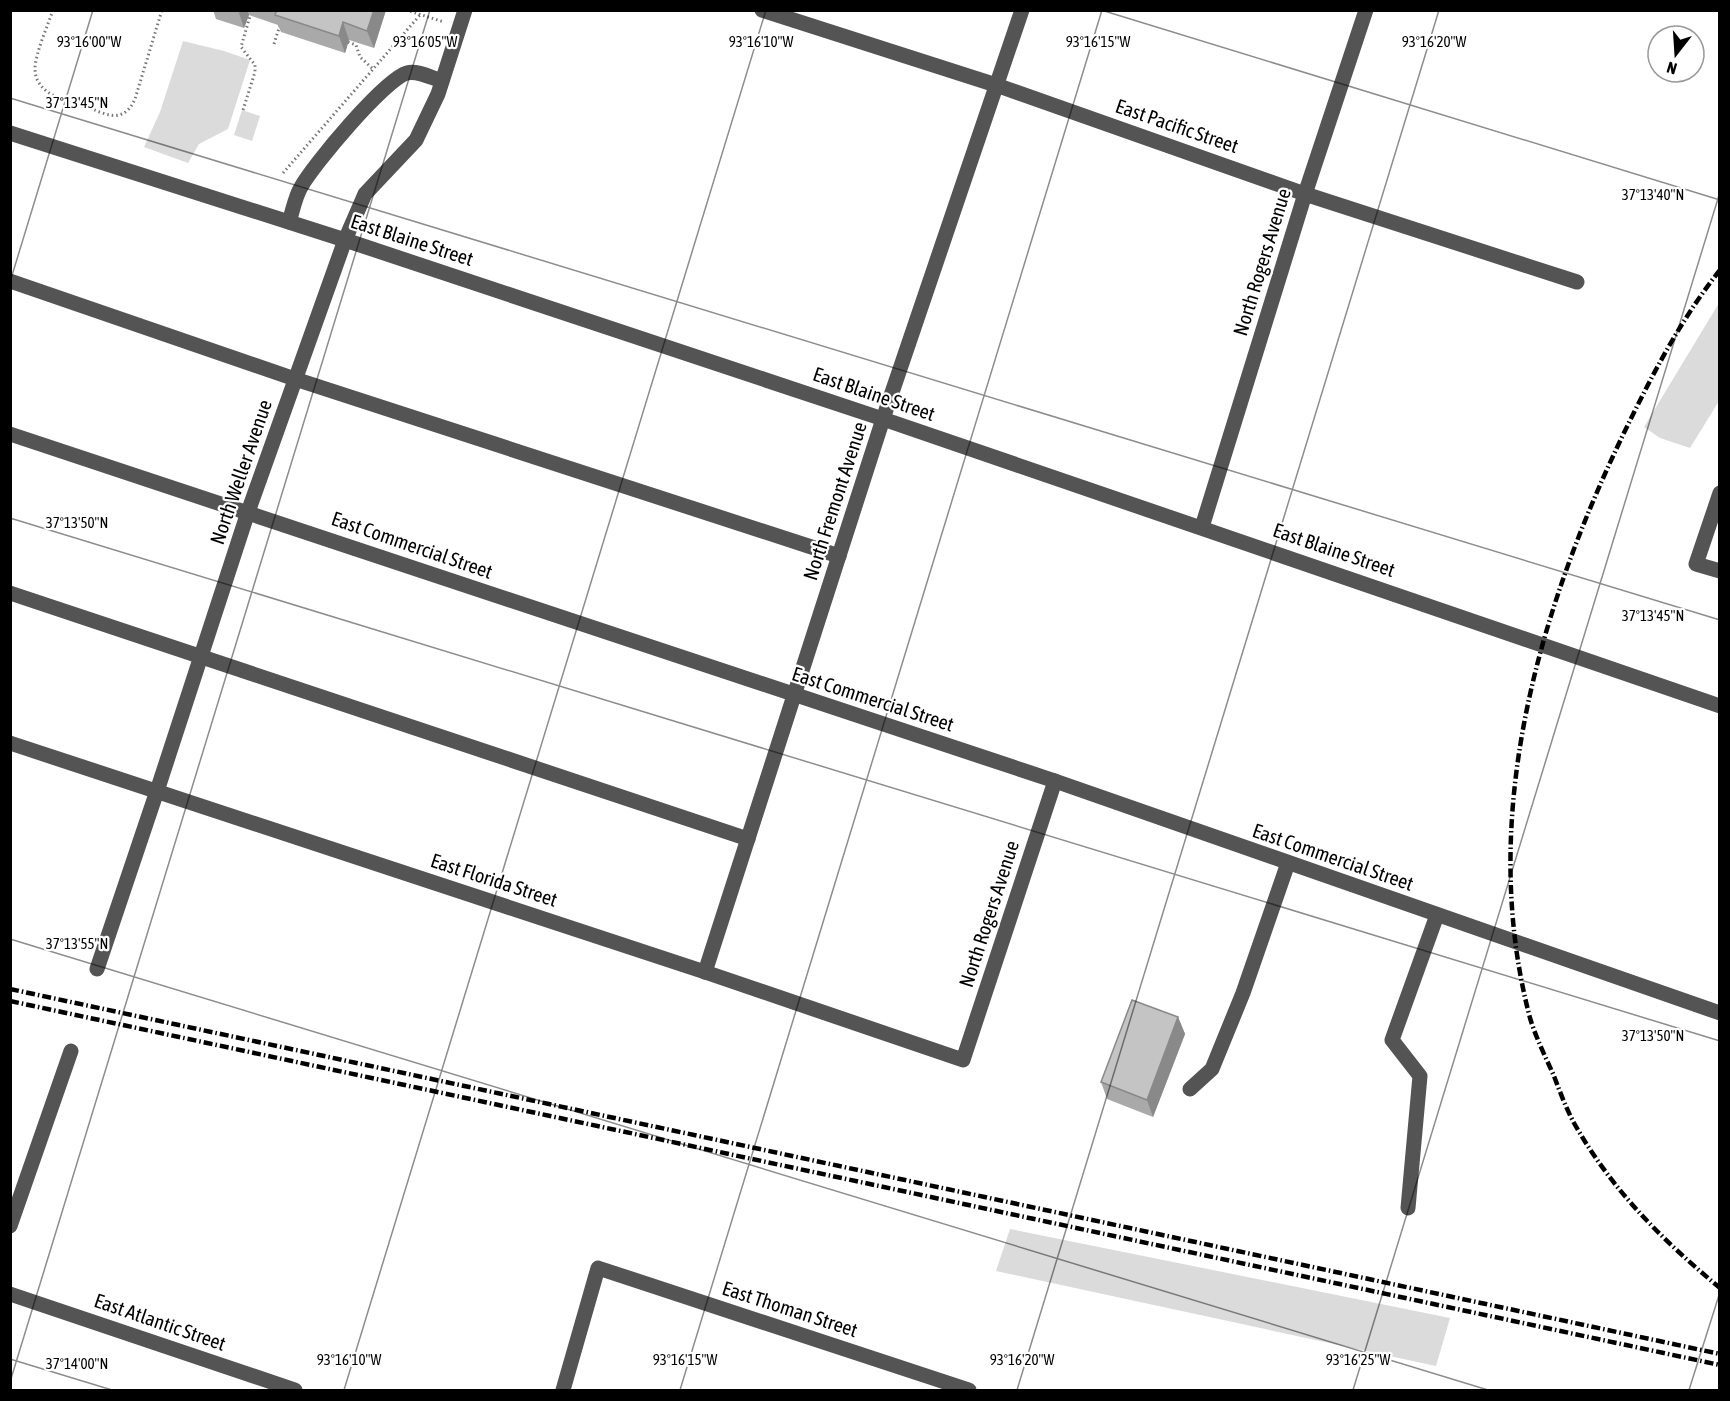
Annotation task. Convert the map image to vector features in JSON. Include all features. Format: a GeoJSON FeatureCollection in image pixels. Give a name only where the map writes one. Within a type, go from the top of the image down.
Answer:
{"type":"FeatureCollection","features":[{"type":"Feature","properties":{"kind":"street","name":"North Weller Avenue"},"geometry":{"type":"LineString","coordinates":[[97,969],[158,791],[248,512],[345,240],[365,194],[416,140],[442,81],[465,10]]}},
{"type":"Feature","properties":{"kind":"street","name":"East Pacific Street"},"geometry":{"type":"LineString","coordinates":[[762,10],[996,85],[1305,194],[1577,282]]}},
{"type":"Feature","properties":{"kind":"street","name":"North Fremont Avenue"},"geometry":{"type":"LineString","coordinates":[[705,972],[793,695],[1022,10]]}},
{"type":"Feature","properties":{"kind":"street","name":"North Rogers Avenue"},"geometry":{"type":"LineString","coordinates":[[1202,527],[1305,194],[1366,10]]}},
{"type":"Feature","properties":{"kind":"street"},"geometry":{"type":"LineString","coordinates":[[289,222],[298,193],[313,170],[371,101],[398,76],[409,72],[442,81]]}},
{"type":"Feature","properties":{"kind":"street","name":"East Blaine Street"},"geometry":{"type":"LineString","coordinates":[[10,133],[345,240],[884,419],[1719,706]]}},
{"type":"Feature","properties":{"kind":"street"},"geometry":{"type":"LineString","coordinates":[[10,282],[296,379],[839,556]]}},
{"type":"Feature","properties":{"kind":"street","name":"East Commercial Street"},"geometry":{"type":"LineString","coordinates":[[10,434],[1055,781],[1719,1013]]}},
{"type":"Feature","properties":{"kind":"street"},"geometry":{"type":"LineString","coordinates":[[1719,493],[1696,564],[1719,571]]}},
{"type":"Feature","properties":{"kind":"street"},"geometry":{"type":"LineString","coordinates":[[10,592],[748,839]]}},
{"type":"Feature","properties":{"kind":"street","name":"East Florida Street"},"geometry":{"type":"LineString","coordinates":[[10,743],[705,972],[963,1060]]}},
{"type":"Feature","properties":{"kind":"street","name":"North Rogers Avenue"},"geometry":{"type":"LineString","coordinates":[[963,1060],[1055,781]]}},
{"type":"Feature","properties":{"kind":"street"},"geometry":{"type":"LineString","coordinates":[[1190,1089],[1212,1070],[1243,993],[1288,863]]}},
{"type":"Feature","properties":{"kind":"street"},"geometry":{"type":"LineString","coordinates":[[1408,1208],[1420,1076],[1392,1040],[1437,915]]}},
{"type":"Feature","properties":{"kind":"street"},"geometry":{"type":"LineString","coordinates":[[10,1226],[71,1051]]}},
{"type":"Feature","properties":{"kind":"street","name":"East Thoman Street"},"geometry":{"type":"LineString","coordinates":[[563,1390],[598,1268],[969,1390]]}},
{"type":"Feature","properties":{"kind":"street","name":"East Atlantic Street"},"geometry":{"type":"LineString","coordinates":[[10,1294],[287,1389]]}},
{"type":"Feature","properties":{"kind":"path"},"geometry":{"type":"LineString","coordinates":[[53,10],[37,59],[35,69],[37,80],[45,90],[59,99],[110,115],[119,115],[126,111],[135,99],[162,10]]}},
{"type":"Feature","properties":{"kind":"path"},"geometry":{"type":"LineString","coordinates":[[406,10],[460,26]]}},
{"type":"Feature","properties":{"kind":"path"},"geometry":{"type":"LineString","coordinates":[[283,172],[420,15]]}},
{"type":"Feature","properties":{"kind":"path"},"geometry":{"type":"LineString","coordinates":[[243,110],[255,72],[253,61],[241,47],[250,16]]}},
{"type":"Feature","properties":{"kind":"path"},"geometry":{"type":"LineString","coordinates":[[274,44],[280,25]]}},
{"type":"Feature","properties":{"kind":"path"},"geometry":{"type":"LineString","coordinates":[[348,42],[356,45],[360,57],[373,69]]}},
{"type":"Feature","properties":{"kind":"shaded area"},"geometry":{"type":"Polygon","coordinates":[[[183,41],[250,60],[228,129],[199,144],[188,163],[144,147],[160,112],[183,41]]]}},
{"type":"Feature","properties":{"kind":"shaded area"},"geometry":{"type":"Polygon","coordinates":[[[242,110],[260,116],[252,141],[234,135],[242,110]]]}},
{"type":"Feature","properties":{"kind":"shaded area"},"geometry":{"type":"Polygon","coordinates":[[[1719,303],[1719,401],[1690,448],[1660,438],[1644,427],[1719,303]]]}},
{"type":"Feature","properties":{"kind":"shaded area"},"geometry":{"type":"Polygon","coordinates":[[[1010,1229],[1450,1318],[1436,1366],[996,1271],[1010,1229]]]}},
{"type":"Feature","properties":{"kind":"building"},"geometry":{"type":"Polygon","coordinates":[[[277,10],[374,10],[367,31],[343,22],[339,36],[275,15],[277,10]]]}},
{"type":"Feature","properties":{"kind":"building"},"geometry":{"type":"Polygon","coordinates":[[[1132,1000],[1178,1017],[1147,1100],[1101,1082],[1132,1000]]]}},
{"type":"Feature","properties":{"kind":"railway"},"geometry":{"type":"LineString","coordinates":[[1720,270],[1705,289],[1666,350],[1643,393],[1592,505],[1564,575],[1542,647],[1525,720],[1514,795],[1510,869],[1516,944],[1530,1018],[1571,1117],[1604,1170],[1621,1192],[1658,1232],[1720,1288]]}},
{"type":"Feature","properties":{"kind":"railway"},"geometry":{"type":"LineString","coordinates":[[10,989],[1720,1354]]}},
{"type":"Feature","properties":{"kind":"railway"},"geometry":{"type":"LineString","coordinates":[[10,1001],[1720,1365]]}}]}
